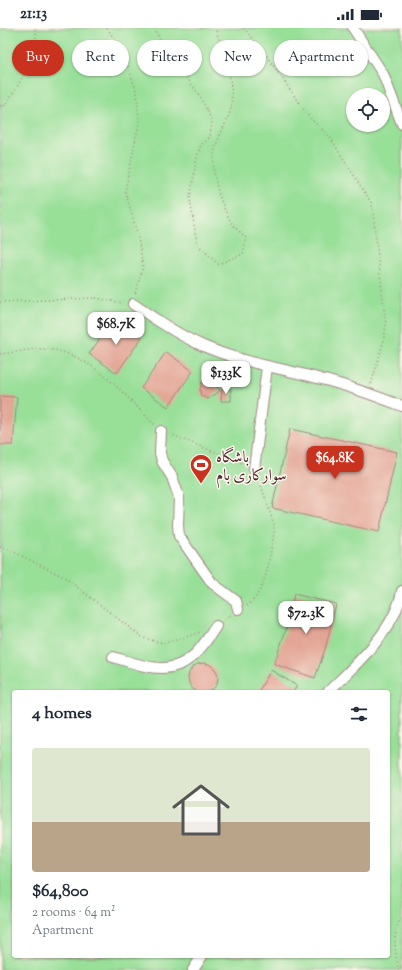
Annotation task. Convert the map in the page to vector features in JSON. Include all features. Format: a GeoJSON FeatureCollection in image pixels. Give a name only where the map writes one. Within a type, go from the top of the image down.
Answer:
{"type":"FeatureCollection","features":[{"type":"Feature","properties":{"kind":"street"},"geometry":{"type":"LineString","coordinates":[[353,28],[383,74],[402,124]]}},
{"type":"Feature","properties":{"kind":"street"},"geometry":{"type":"LineString","coordinates":[[133,304],[172,330],[202,345],[267,366],[321,379],[368,393],[402,406]]}},
{"type":"Feature","properties":{"kind":"street"},"geometry":{"type":"LineString","coordinates":[[254,469],[267,366]]}},
{"type":"Feature","properties":{"kind":"street"},"geometry":{"type":"LineString","coordinates":[[161,431],[162,460],[172,477],[179,497],[179,536],[212,583],[236,601],[238,609]]}},
{"type":"Feature","properties":{"kind":"street"},"geometry":{"type":"LineString","coordinates":[[330,690],[368,652],[386,629],[402,591]]}},
{"type":"Feature","properties":{"kind":"street"},"geometry":{"type":"LineString","coordinates":[[113,657],[144,666],[168,669],[184,663],[198,652],[216,626]]}},
{"type":"Feature","properties":{"kind":"street"},"geometry":{"type":"LineString","coordinates":[[193,970],[201,958]]}},
{"type":"Feature","properties":{"kind":"path"},"geometry":{"type":"LineString","coordinates":[[0,106],[4,106],[14,92],[33,55],[37,36],[34,28]]}},
{"type":"Feature","properties":{"kind":"path"},"geometry":{"type":"LineString","coordinates":[[0,302],[96,298],[133,304],[143,267],[137,232],[126,192],[139,123],[137,93],[123,52],[107,28]]}},
{"type":"Feature","properties":{"kind":"path"},"geometry":{"type":"LineString","coordinates":[[154,28],[168,56],[178,65],[200,96],[212,121],[210,137],[201,145],[196,161],[190,199],[197,244],[218,264],[243,254],[246,238],[232,223],[223,204],[213,167],[216,148],[222,127],[231,110],[228,65],[215,28]]}},
{"type":"Feature","properties":{"kind":"path"},"geometry":{"type":"LineString","coordinates":[[244,28],[266,55],[309,117],[329,136],[372,204],[386,326],[383,343],[368,393]]}},
{"type":"Feature","properties":{"kind":"path"},"geometry":{"type":"LineString","coordinates":[[0,354],[40,349],[63,352],[96,368],[161,431],[243,463],[254,469],[260,481],[274,526],[274,533],[262,586],[249,605],[244,605],[216,626],[181,640],[163,643],[143,638],[64,577],[8,549],[0,548]]}},
{"type":"Feature","properties":{"kind":"path"},"geometry":{"type":"LineString","coordinates":[[398,970],[396,943],[397,924],[402,918]]}},
{"type":"Feature","properties":{"kind":"green space"},"geometry":{"type":"Polygon","coordinates":[[[0,28],[402,28],[402,970],[0,970],[0,28]]]}},
{"type":"Feature","properties":{"kind":"building"},"geometry":{"type":"Polygon","coordinates":[[[115,318],[142,337],[117,373],[89,354],[115,318]]]}},
{"type":"Feature","properties":{"kind":"building"},"geometry":{"type":"Polygon","coordinates":[[[166,352],[193,371],[168,407],[141,388],[166,352]]]}},
{"type":"Feature","properties":{"kind":"building"},"geometry":{"type":"Polygon","coordinates":[[[202,382],[214,383],[220,391],[208,399],[201,396],[200,389],[202,382]]]}},
{"type":"Feature","properties":{"kind":"building"},"geometry":{"type":"Polygon","coordinates":[[[222,389],[231,389],[231,401],[221,401],[222,389]]]}},
{"type":"Feature","properties":{"kind":"building"},"geometry":{"type":"Polygon","coordinates":[[[0,396],[17,397],[13,445],[0,445],[0,396]]]}},
{"type":"Feature","properties":{"kind":"building"},"geometry":{"type":"Polygon","coordinates":[[[290,429],[397,452],[379,532],[272,508],[290,429]]]}},
{"type":"Feature","properties":{"kind":"building"},"geometry":{"type":"Polygon","coordinates":[[[294,594],[336,604],[326,646],[315,678],[274,664],[287,627],[294,594]]]}},
{"type":"Feature","properties":{"kind":"building"},"geometry":{"type":"Polygon","coordinates":[[[197,664],[209,664],[214,667],[217,672],[217,684],[212,690],[194,690],[189,684],[189,672],[192,667],[197,664]]]}},
{"type":"Feature","properties":{"kind":"building"},"geometry":{"type":"Polygon","coordinates":[[[271,670],[297,686],[294,690],[259,690],[271,670]]]}},
{"type":"Feature","properties":{"kind":"place","name":"باشگاه سوارکاری بام"},"geometry":{"type":"Point","coordinates":[201,484]}}]}
